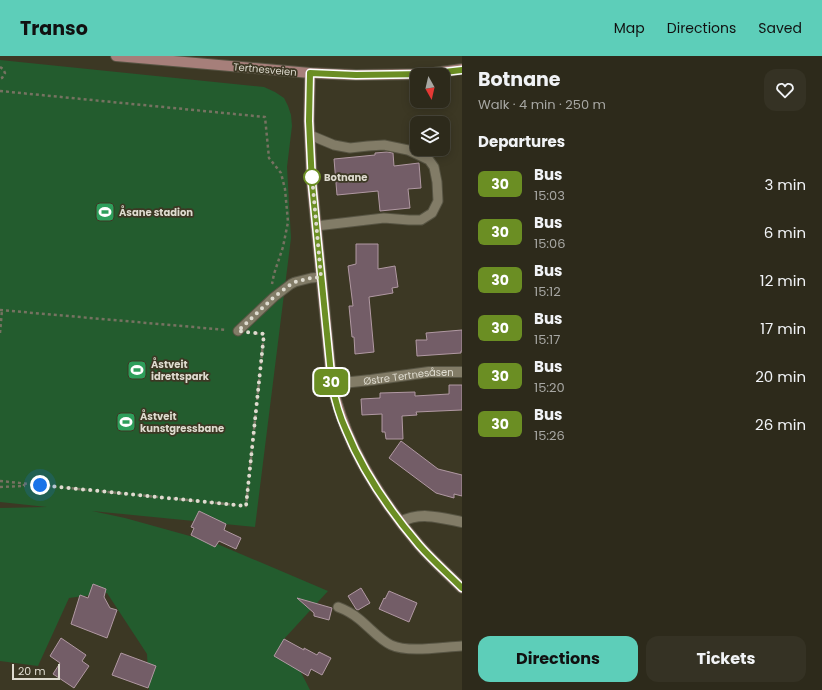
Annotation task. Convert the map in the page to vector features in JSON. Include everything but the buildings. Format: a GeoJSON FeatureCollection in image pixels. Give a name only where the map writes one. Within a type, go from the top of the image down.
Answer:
{"type":"FeatureCollection","features":[{"type":"Feature","properties":{"kind":"street","name":"Tertnesveien"},"geometry":{"type":"LineString","coordinates":[[116,56],[310,73],[356,75],[427,74],[462,70]]}},
{"type":"Feature","properties":{"kind":"street"},"geometry":{"type":"LineString","coordinates":[[310,73],[309,121],[312,184],[332,384],[337,406],[343,425],[358,457],[381,494],[420,545],[462,588]]}},
{"type":"Feature","properties":{"kind":"street","name":"Østre Tertnesåsen"},"geometry":{"type":"LineString","coordinates":[[332,384],[429,372],[462,372]]}},
{"type":"Feature","properties":{"kind":"street"},"geometry":{"type":"LineString","coordinates":[[401,522],[419,516],[429,516],[462,522]]}},
{"type":"Feature","properties":{"kind":"lane"},"geometry":{"type":"LineString","coordinates":[[310,135],[334,145],[350,148],[384,145],[408,150],[429,160],[434,166],[437,182],[438,201],[432,213],[421,220],[384,218],[316,226]]}},
{"type":"Feature","properties":{"kind":"lane"},"geometry":{"type":"LineString","coordinates":[[238,331],[271,300],[291,284],[311,278],[321,277]]}},
{"type":"Feature","properties":{"kind":"lane"},"geometry":{"type":"LineString","coordinates":[[338,607],[349,612],[390,645],[412,649],[462,646]]}},
{"type":"Feature","properties":{"kind":"path"},"geometry":{"type":"LineString","coordinates":[[0,67],[4,69],[5,73],[0,79]]}},
{"type":"Feature","properties":{"kind":"path"},"geometry":{"type":"LineString","coordinates":[[0,91],[265,117],[269,158],[281,173],[285,189],[288,222],[283,248],[274,274],[271,288],[271,300]]}},
{"type":"Feature","properties":{"kind":"path"},"geometry":{"type":"LineString","coordinates":[[0,333],[1,310],[264,334],[246,506],[0,481]]}},
{"type":"Feature","properties":{"kind":"path"},"geometry":{"type":"LineString","coordinates":[[0,487],[24,486],[24,484]]}},
{"type":"Feature","properties":{"kind":"green space","name":"Åstveit idrettspark"},"geometry":{"type":"Polygon","coordinates":[[[0,60],[264,87],[284,98],[288,106],[292,126],[287,167],[291,238],[255,527],[92,511],[125,518],[215,543],[328,591],[284,639],[310,690],[149,690],[147,654],[107,593],[69,598],[38,666],[0,661],[0,508],[47,507],[0,502],[0,60]]]}},
{"type":"Feature","properties":{"kind":"bus line","name":"30"},"geometry":{"type":"LineString","coordinates":[[462,70],[427,74],[356,75],[310,73],[309,121],[312,184],[332,384],[335,400],[346,431],[358,457],[384,500],[420,545],[462,588]]}},
{"type":"Feature","properties":{"kind":"place","name":"Botnane"},"geometry":{"type":"Point","coordinates":[312,177]}},
{"type":"Feature","properties":{"kind":"place","name":"Åsane stadion"},"geometry":{"type":"Point","coordinates":[105,212]}},
{"type":"Feature","properties":{"kind":"place","name":"Åstveit idrettspark"},"geometry":{"type":"Point","coordinates":[137,370]}},
{"type":"Feature","properties":{"kind":"place","name":"Åstveit kunstgressbane"},"geometry":{"type":"Point","coordinates":[126,422]}},
{"type":"Feature","properties":{"kind":"route"},"geometry":{"type":"LineString","coordinates":[[40,485],[246,506],[264,334],[238,331],[274,297],[291,284],[311,278],[321,277],[312,177]]}}]}
